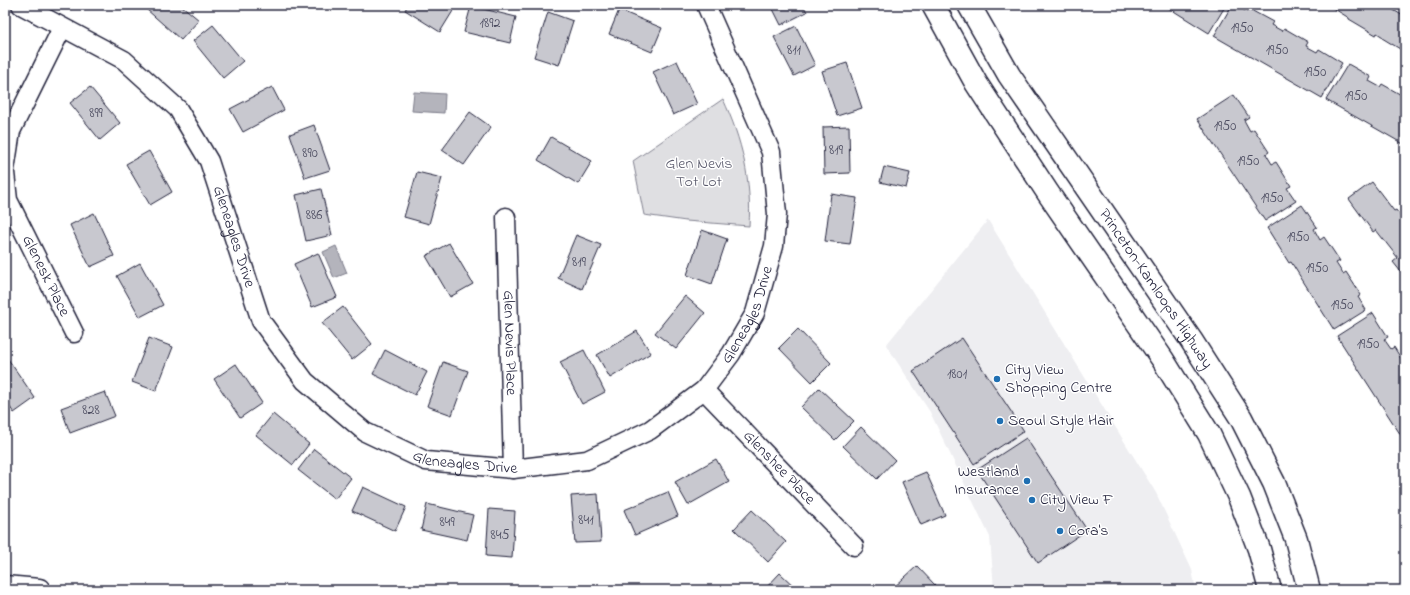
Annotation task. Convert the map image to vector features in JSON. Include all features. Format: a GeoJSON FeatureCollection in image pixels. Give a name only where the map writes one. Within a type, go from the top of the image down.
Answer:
{"type":"FeatureCollection","features":[{"type":"Feature","properties":{"kind":"main road","name":"Princeton-Kamloops Highway"},"geometry":{"type":"LineString","coordinates":[[933,5],[976,83],[1048,193],[1163,360],[1209,434],[1239,497],[1259,549],[1270,590]]}},
{"type":"Feature","properties":{"kind":"main road","name":"Princeton-Kamloops Highway"},"geometry":{"type":"LineString","coordinates":[[970,5],[1009,75],[1191,340],[1241,418],[1276,490],[1296,539],[1309,590]]}},
{"type":"Feature","properties":{"kind":"main road"},"geometry":{"type":"LineString","coordinates":[[5,587],[39,590]]}},
{"type":"Feature","properties":{"kind":"street","name":"Gleneagles Drive"},"geometry":{"type":"LineString","coordinates":[[21,5],[124,60],[178,109],[209,160],[261,321],[305,380],[364,432],[426,461],[513,469],[586,460],[650,430],[704,390],[731,354],[755,314],[774,246],[777,214],[771,152],[706,5]]}},
{"type":"Feature","properties":{"kind":"street","name":"Glenesk Place"},"geometry":{"type":"LineString","coordinates":[[62,28],[11,131],[5,171],[8,200],[74,333]]}},
{"type":"Feature","properties":{"kind":"street","name":"Glen Nevis Place"},"geometry":{"type":"LineString","coordinates":[[506,216],[513,469]]}},
{"type":"Feature","properties":{"kind":"street","name":"Glenshee Place"},"geometry":{"type":"LineString","coordinates":[[704,390],[854,546]]}},
{"type":"Feature","properties":{"kind":"shaded area"},"geometry":{"type":"Polygon","coordinates":[[[414,92],[445,94],[444,113],[412,111],[414,92]]]}},
{"type":"Feature","properties":{"kind":"shaded area","name":"City View Shopping Centre"},"geometry":{"type":"Polygon","coordinates":[[[988,220],[1156,493],[1192,570],[1196,590],[994,590],[990,537],[930,412],[886,345],[988,220]]]}},
{"type":"Feature","properties":{"kind":"shaded area"},"geometry":{"type":"Polygon","coordinates":[[[336,246],[347,273],[334,278],[323,252],[336,246]]]}},
{"type":"Feature","properties":{"kind":"green space","name":"Glen Nevis Tot Lot"},"geometry":{"type":"Polygon","coordinates":[[[723,99],[736,130],[744,161],[749,193],[749,226],[686,221],[644,215],[633,161],[723,99]]]}},
{"type":"Feature","properties":{"kind":"building"},"geometry":{"type":"Polygon","coordinates":[[[149,5],[181,5],[199,20],[181,40],[146,9],[149,5]]]}},
{"type":"Feature","properties":{"kind":"building"},"geometry":{"type":"Polygon","coordinates":[[[408,5],[456,6],[440,32],[405,10],[408,5]]]}},
{"type":"Feature","properties":{"kind":"building"},"geometry":{"type":"Polygon","coordinates":[[[771,5],[803,5],[807,12],[781,25],[771,5]]]}},
{"type":"Feature","properties":{"kind":"building"},"geometry":{"type":"Polygon","coordinates":[[[1164,5],[1226,5],[1209,33],[1164,5]]]}},
{"type":"Feature","properties":{"kind":"building"},"geometry":{"type":"Polygon","coordinates":[[[1232,5],[1236,5],[1247,12],[1249,9],[1273,22],[1271,25],[1282,31],[1284,28],[1308,42],[1306,46],[1317,52],[1319,49],[1342,63],[1322,98],[1214,36],[1232,5]]]}},
{"type":"Feature","properties":{"kind":"building"},"geometry":{"type":"Polygon","coordinates":[[[1328,5],[1385,5],[1405,17],[1405,52],[1382,38],[1383,37],[1377,33],[1376,35],[1328,5]]]}},
{"type":"Feature","properties":{"kind":"building"},"geometry":{"type":"Polygon","coordinates":[[[471,6],[516,17],[510,43],[464,32],[471,6]]]}},
{"type":"Feature","properties":{"kind":"building"},"geometry":{"type":"Polygon","coordinates":[[[619,10],[662,28],[652,52],[609,34],[619,10]]]}},
{"type":"Feature","properties":{"kind":"building"},"geometry":{"type":"Polygon","coordinates":[[[548,12],[573,21],[559,65],[534,57],[548,12]]]}},
{"type":"Feature","properties":{"kind":"building"},"geometry":{"type":"Polygon","coordinates":[[[213,25],[243,61],[223,78],[193,41],[213,25]]]}},
{"type":"Feature","properties":{"kind":"building"},"geometry":{"type":"Polygon","coordinates":[[[796,26],[815,65],[794,76],[774,37],[796,26]]]}},
{"type":"Feature","properties":{"kind":"building"},"geometry":{"type":"Polygon","coordinates":[[[677,61],[697,104],[673,115],[653,72],[677,61]]]}},
{"type":"Feature","properties":{"kind":"building"},"geometry":{"type":"Polygon","coordinates":[[[847,63],[862,108],[837,116],[822,71],[847,63]]]}},
{"type":"Feature","properties":{"kind":"building"},"geometry":{"type":"Polygon","coordinates":[[[1348,64],[1371,77],[1369,81],[1380,87],[1382,84],[1405,97],[1405,145],[1326,100],[1348,64]]]}},
{"type":"Feature","properties":{"kind":"building"},"geometry":{"type":"Polygon","coordinates":[[[90,87],[120,123],[100,140],[70,103],[90,87]]]}},
{"type":"Feature","properties":{"kind":"building"},"geometry":{"type":"Polygon","coordinates":[[[272,87],[284,110],[243,132],[230,109],[272,87]]]}},
{"type":"Feature","properties":{"kind":"building"},"geometry":{"type":"Polygon","coordinates":[[[1234,95],[1249,117],[1244,120],[1250,131],[1254,129],[1269,152],[1266,154],[1272,164],[1276,162],[1291,186],[1287,188],[1296,201],[1265,221],[1197,119],[1234,95]]]}},
{"type":"Feature","properties":{"kind":"building"},"geometry":{"type":"Polygon","coordinates":[[[470,112],[491,127],[464,165],[442,150],[470,112]]]}},
{"type":"Feature","properties":{"kind":"building"},"geometry":{"type":"Polygon","coordinates":[[[314,125],[330,170],[305,178],[290,134],[314,125]]]}},
{"type":"Feature","properties":{"kind":"building"},"geometry":{"type":"Polygon","coordinates":[[[849,126],[850,173],[824,174],[823,127],[849,126]]]}},
{"type":"Feature","properties":{"kind":"building"},"geometry":{"type":"Polygon","coordinates":[[[551,137],[592,161],[578,184],[538,160],[551,137]]]}},
{"type":"Feature","properties":{"kind":"building"},"geometry":{"type":"Polygon","coordinates":[[[149,151],[172,192],[150,205],[126,164],[149,151]]]}},
{"type":"Feature","properties":{"kind":"building"},"geometry":{"type":"Polygon","coordinates":[[[884,167],[910,173],[906,188],[880,182],[884,167]]]}},
{"type":"Feature","properties":{"kind":"building"},"geometry":{"type":"Polygon","coordinates":[[[417,172],[442,178],[429,224],[404,217],[417,172]]]}},
{"type":"Feature","properties":{"kind":"building"},"geometry":{"type":"Polygon","coordinates":[[[1372,182],[1394,211],[1396,210],[1405,222],[1405,277],[1393,262],[1398,258],[1376,230],[1373,232],[1349,199],[1372,182]]]}},
{"type":"Feature","properties":{"kind":"building"},"geometry":{"type":"Polygon","coordinates":[[[321,189],[332,235],[306,241],[296,195],[321,189]]]}},
{"type":"Feature","properties":{"kind":"building"},"geometry":{"type":"Polygon","coordinates":[[[831,194],[857,198],[850,244],[825,241],[831,194]]]}},
{"type":"Feature","properties":{"kind":"building"},"geometry":{"type":"Polygon","coordinates":[[[1302,205],[1317,227],[1314,229],[1320,240],[1324,237],[1340,261],[1336,263],[1343,274],[1346,272],[1361,295],[1358,297],[1366,310],[1334,330],[1291,262],[1289,263],[1267,228],[1302,205]]]}},
{"type":"Feature","properties":{"kind":"building"},"geometry":{"type":"Polygon","coordinates":[[[94,213],[114,256],[90,267],[70,225],[94,213]]]}},
{"type":"Feature","properties":{"kind":"building"},"geometry":{"type":"Polygon","coordinates":[[[702,230],[727,239],[712,284],[687,275],[702,230]]]}},
{"type":"Feature","properties":{"kind":"building"},"geometry":{"type":"Polygon","coordinates":[[[576,235],[601,245],[582,289],[558,278],[576,235]]]}},
{"type":"Feature","properties":{"kind":"building"},"geometry":{"type":"Polygon","coordinates":[[[449,243],[473,284],[450,297],[426,256],[449,243]]]}},
{"type":"Feature","properties":{"kind":"building"},"geometry":{"type":"Polygon","coordinates":[[[318,253],[337,297],[312,307],[294,264],[318,253]]]}},
{"type":"Feature","properties":{"kind":"building"},"geometry":{"type":"Polygon","coordinates":[[[140,263],[163,305],[140,317],[117,276],[140,263]]]}},
{"type":"Feature","properties":{"kind":"building"},"geometry":{"type":"Polygon","coordinates":[[[685,296],[705,313],[676,349],[655,333],[685,296]]]}},
{"type":"Feature","properties":{"kind":"building"},"geometry":{"type":"Polygon","coordinates":[[[343,307],[372,344],[352,360],[322,323],[343,307]]]}},
{"type":"Feature","properties":{"kind":"building"},"geometry":{"type":"Polygon","coordinates":[[[1373,313],[1388,337],[1384,339],[1391,349],[1394,347],[1405,365],[1404,440],[1337,336],[1373,313]]]}},
{"type":"Feature","properties":{"kind":"building"},"geometry":{"type":"Polygon","coordinates":[[[798,329],[831,363],[812,382],[779,348],[798,329]]]}},
{"type":"Feature","properties":{"kind":"building"},"geometry":{"type":"Polygon","coordinates":[[[637,331],[651,353],[610,378],[597,355],[637,331]]]}},
{"type":"Feature","properties":{"kind":"building"},"geometry":{"type":"Polygon","coordinates":[[[149,338],[173,347],[156,391],[132,382],[149,338]]]}},
{"type":"Feature","properties":{"kind":"building"},"geometry":{"type":"Polygon","coordinates":[[[962,338],[1024,431],[974,464],[913,371],[962,338]]]}},
{"type":"Feature","properties":{"kind":"building"},"geometry":{"type":"Polygon","coordinates":[[[385,350],[427,372],[415,395],[373,374],[385,350]]]}},
{"type":"Feature","properties":{"kind":"building"},"geometry":{"type":"Polygon","coordinates":[[[584,350],[605,392],[582,404],[560,362],[584,350]]]}},
{"type":"Feature","properties":{"kind":"building"},"geometry":{"type":"Polygon","coordinates":[[[8,359],[35,398],[14,413],[5,400],[5,361],[8,359]]]}},
{"type":"Feature","properties":{"kind":"building"},"geometry":{"type":"Polygon","coordinates":[[[443,362],[468,371],[452,415],[427,406],[443,362]]]}},
{"type":"Feature","properties":{"kind":"building"},"geometry":{"type":"Polygon","coordinates":[[[236,364],[262,403],[240,418],[214,379],[236,364]]]}},
{"type":"Feature","properties":{"kind":"building"},"geometry":{"type":"Polygon","coordinates":[[[819,388],[854,421],[835,440],[801,407],[819,388]]]}},
{"type":"Feature","properties":{"kind":"building"},"geometry":{"type":"Polygon","coordinates":[[[105,392],[115,416],[70,433],[61,408],[105,392]]]}},
{"type":"Feature","properties":{"kind":"building"},"geometry":{"type":"Polygon","coordinates":[[[273,414],[309,444],[293,465],[256,435],[273,414]]]}},
{"type":"Feature","properties":{"kind":"building"},"geometry":{"type":"Polygon","coordinates":[[[861,427],[895,460],[877,479],[843,446],[861,427]]]}},
{"type":"Feature","properties":{"kind":"building","name":"City View F"},"geometry":{"type":"Polygon","coordinates":[[[1026,438],[1087,530],[1038,563],[977,470],[1026,438]]]}},
{"type":"Feature","properties":{"kind":"building"},"geometry":{"type":"Polygon","coordinates":[[[314,449],[351,478],[335,499],[298,470],[314,449]]]}},
{"type":"Feature","properties":{"kind":"building"},"geometry":{"type":"Polygon","coordinates":[[[716,459],[729,482],[688,505],[675,482],[716,459]]]}},
{"type":"Feature","properties":{"kind":"building"},"geometry":{"type":"Polygon","coordinates":[[[926,472],[945,515],[921,525],[902,482],[926,472]]]}},
{"type":"Feature","properties":{"kind":"building"},"geometry":{"type":"Polygon","coordinates":[[[363,487],[406,507],[395,531],[352,511],[363,487]]]}},
{"type":"Feature","properties":{"kind":"building"},"geometry":{"type":"Polygon","coordinates":[[[668,492],[678,516],[635,535],[624,510],[668,492]]]}},
{"type":"Feature","properties":{"kind":"building"},"geometry":{"type":"Polygon","coordinates":[[[598,494],[601,542],[575,543],[571,496],[598,494]]]}},
{"type":"Feature","properties":{"kind":"building"},"geometry":{"type":"Polygon","coordinates":[[[427,504],[473,515],[467,540],[421,530],[427,504]]]}},
{"type":"Feature","properties":{"kind":"building"},"geometry":{"type":"Polygon","coordinates":[[[489,509],[515,511],[512,558],[486,556],[489,509]]]}},
{"type":"Feature","properties":{"kind":"building"},"geometry":{"type":"Polygon","coordinates":[[[752,510],[786,542],[768,562],[734,529],[752,510]]]}},
{"type":"Feature","properties":{"kind":"building"},"geometry":{"type":"Polygon","coordinates":[[[917,566],[935,585],[930,590],[891,590],[917,566]]]}},
{"type":"Feature","properties":{"kind":"building"},"geometry":{"type":"Polygon","coordinates":[[[780,573],[798,590],[764,590],[780,573]]]}},
{"type":"Feature","properties":{"kind":"place","name":"City View Shopping Centre"},"geometry":{"type":"Point","coordinates":[997,379]}},
{"type":"Feature","properties":{"kind":"place","name":"Seoul Style Hair"},"geometry":{"type":"Point","coordinates":[1000,421]}},
{"type":"Feature","properties":{"kind":"place","name":"Westland Insurance"},"geometry":{"type":"Point","coordinates":[1027,481]}},
{"type":"Feature","properties":{"kind":"place","name":"City View F"},"geometry":{"type":"Point","coordinates":[1032,500]}},
{"type":"Feature","properties":{"kind":"place","name":"Cora's"},"geometry":{"type":"Point","coordinates":[1060,531]}}]}
